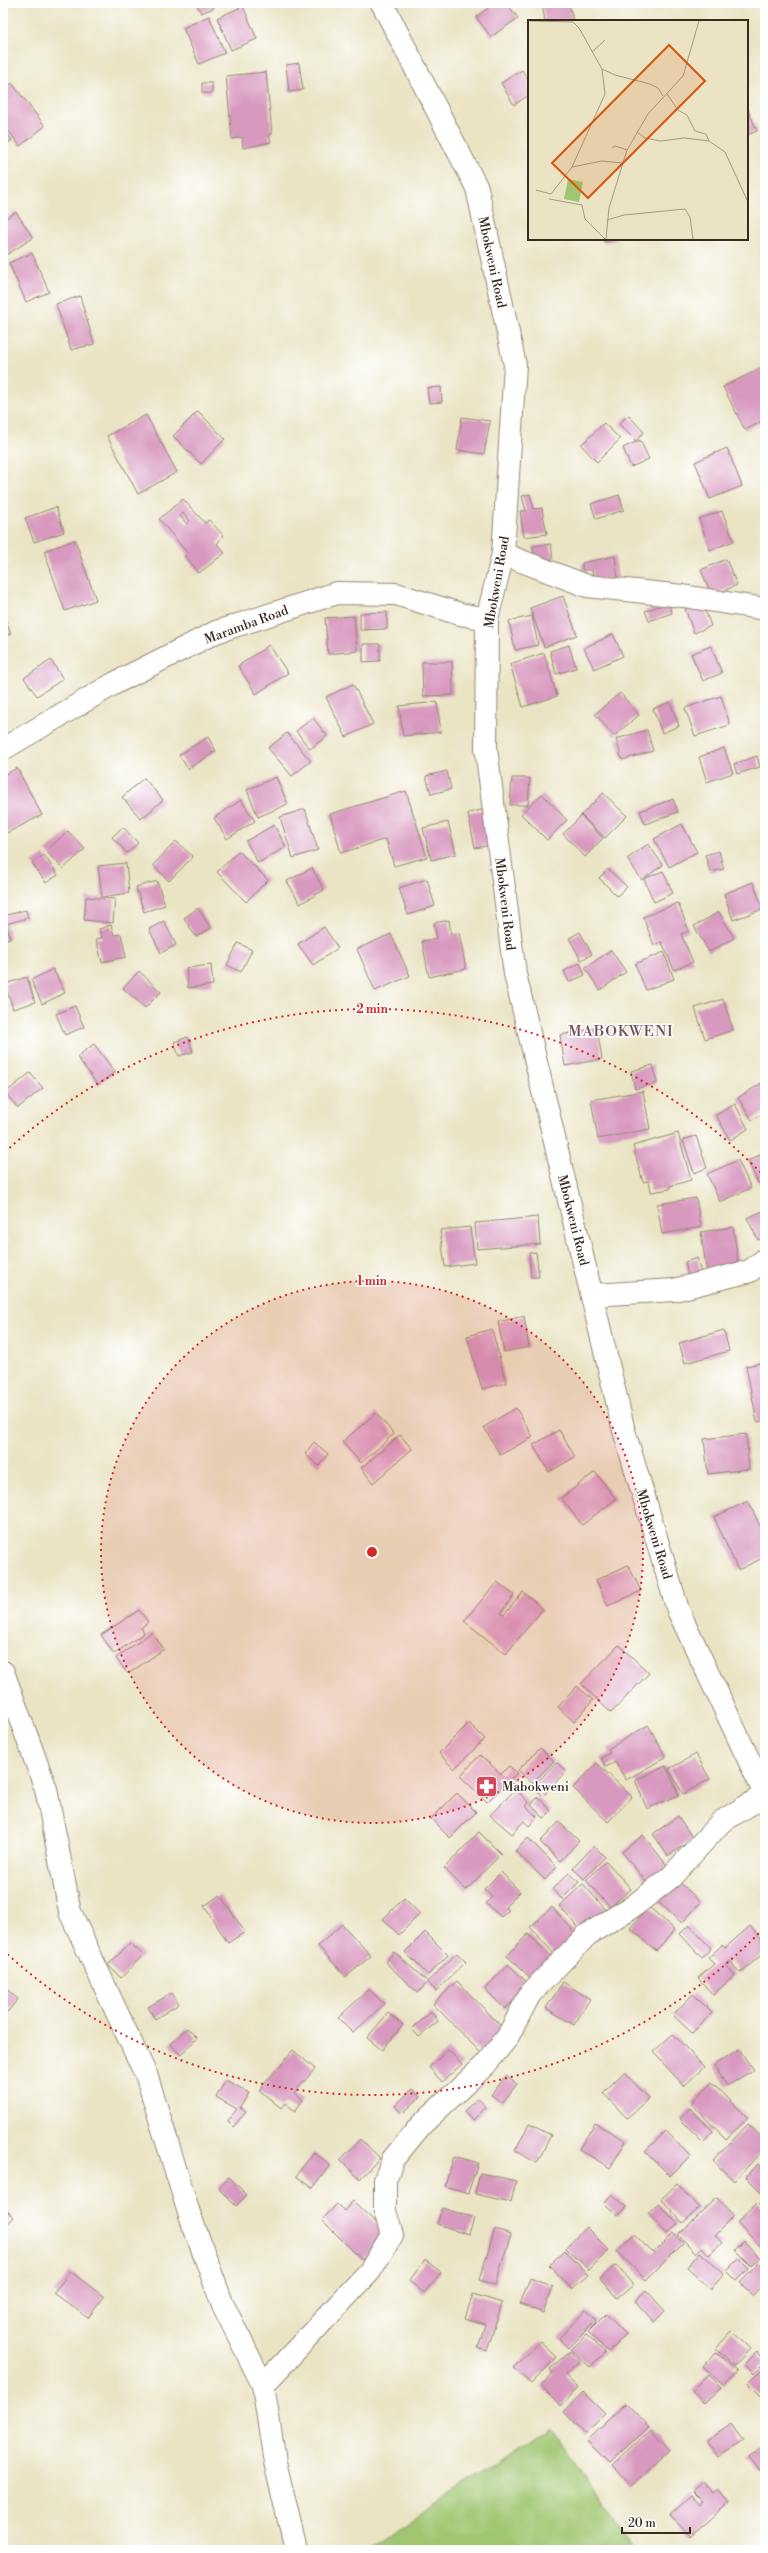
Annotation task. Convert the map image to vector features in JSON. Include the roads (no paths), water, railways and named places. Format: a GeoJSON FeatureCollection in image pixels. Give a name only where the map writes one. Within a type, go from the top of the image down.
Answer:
{"type":"FeatureCollection","features":[{"type":"Feature","properties":{"kind":"street","name":"Mbokweni Road"},"geometry":{"type":"LineString","coordinates":[[382,3],[477,188],[515,365],[503,554],[487,619],[486,748],[515,974],[593,1295],[624,1431],[678,1610],[765,1795]]}},
{"type":"Feature","properties":{"kind":"street"},"geometry":{"type":"LineString","coordinates":[[503,554],[587,586],[683,596],[765,609]]}},
{"type":"Feature","properties":{"kind":"street","name":"Maramba Road"},"geometry":{"type":"LineString","coordinates":[[3,749],[115,683],[216,632],[337,593],[396,594],[460,614],[487,619]]}},
{"type":"Feature","properties":{"kind":"street"},"geometry":{"type":"LineString","coordinates":[[593,1295],[674,1290],[750,1271],[765,1259]]}},
{"type":"Feature","properties":{"kind":"street"},"geometry":{"type":"LineString","coordinates":[[3,1672],[46,1789],[70,1912],[147,2077],[189,2213],[222,2303],[263,2385],[275,2462],[296,2550]]}},
{"type":"Feature","properties":{"kind":"street"},"geometry":{"type":"LineString","coordinates":[[263,2385],[370,2271],[392,2235],[385,2211],[385,2180],[393,2159],[421,2125],[485,2065],[507,2038],[530,1994],[587,1935],[635,1905],[671,1877],[721,1822],[765,1795]]}},
{"type":"Feature","properties":{"kind":"place","name":"Mabokweni"},"geometry":{"type":"Point","coordinates":[487,1786]}},
{"type":"Feature","properties":{"kind":"district","name":"MABOKWENI"},"geometry":{"type":"Point","coordinates":[621,1031]}}]}
